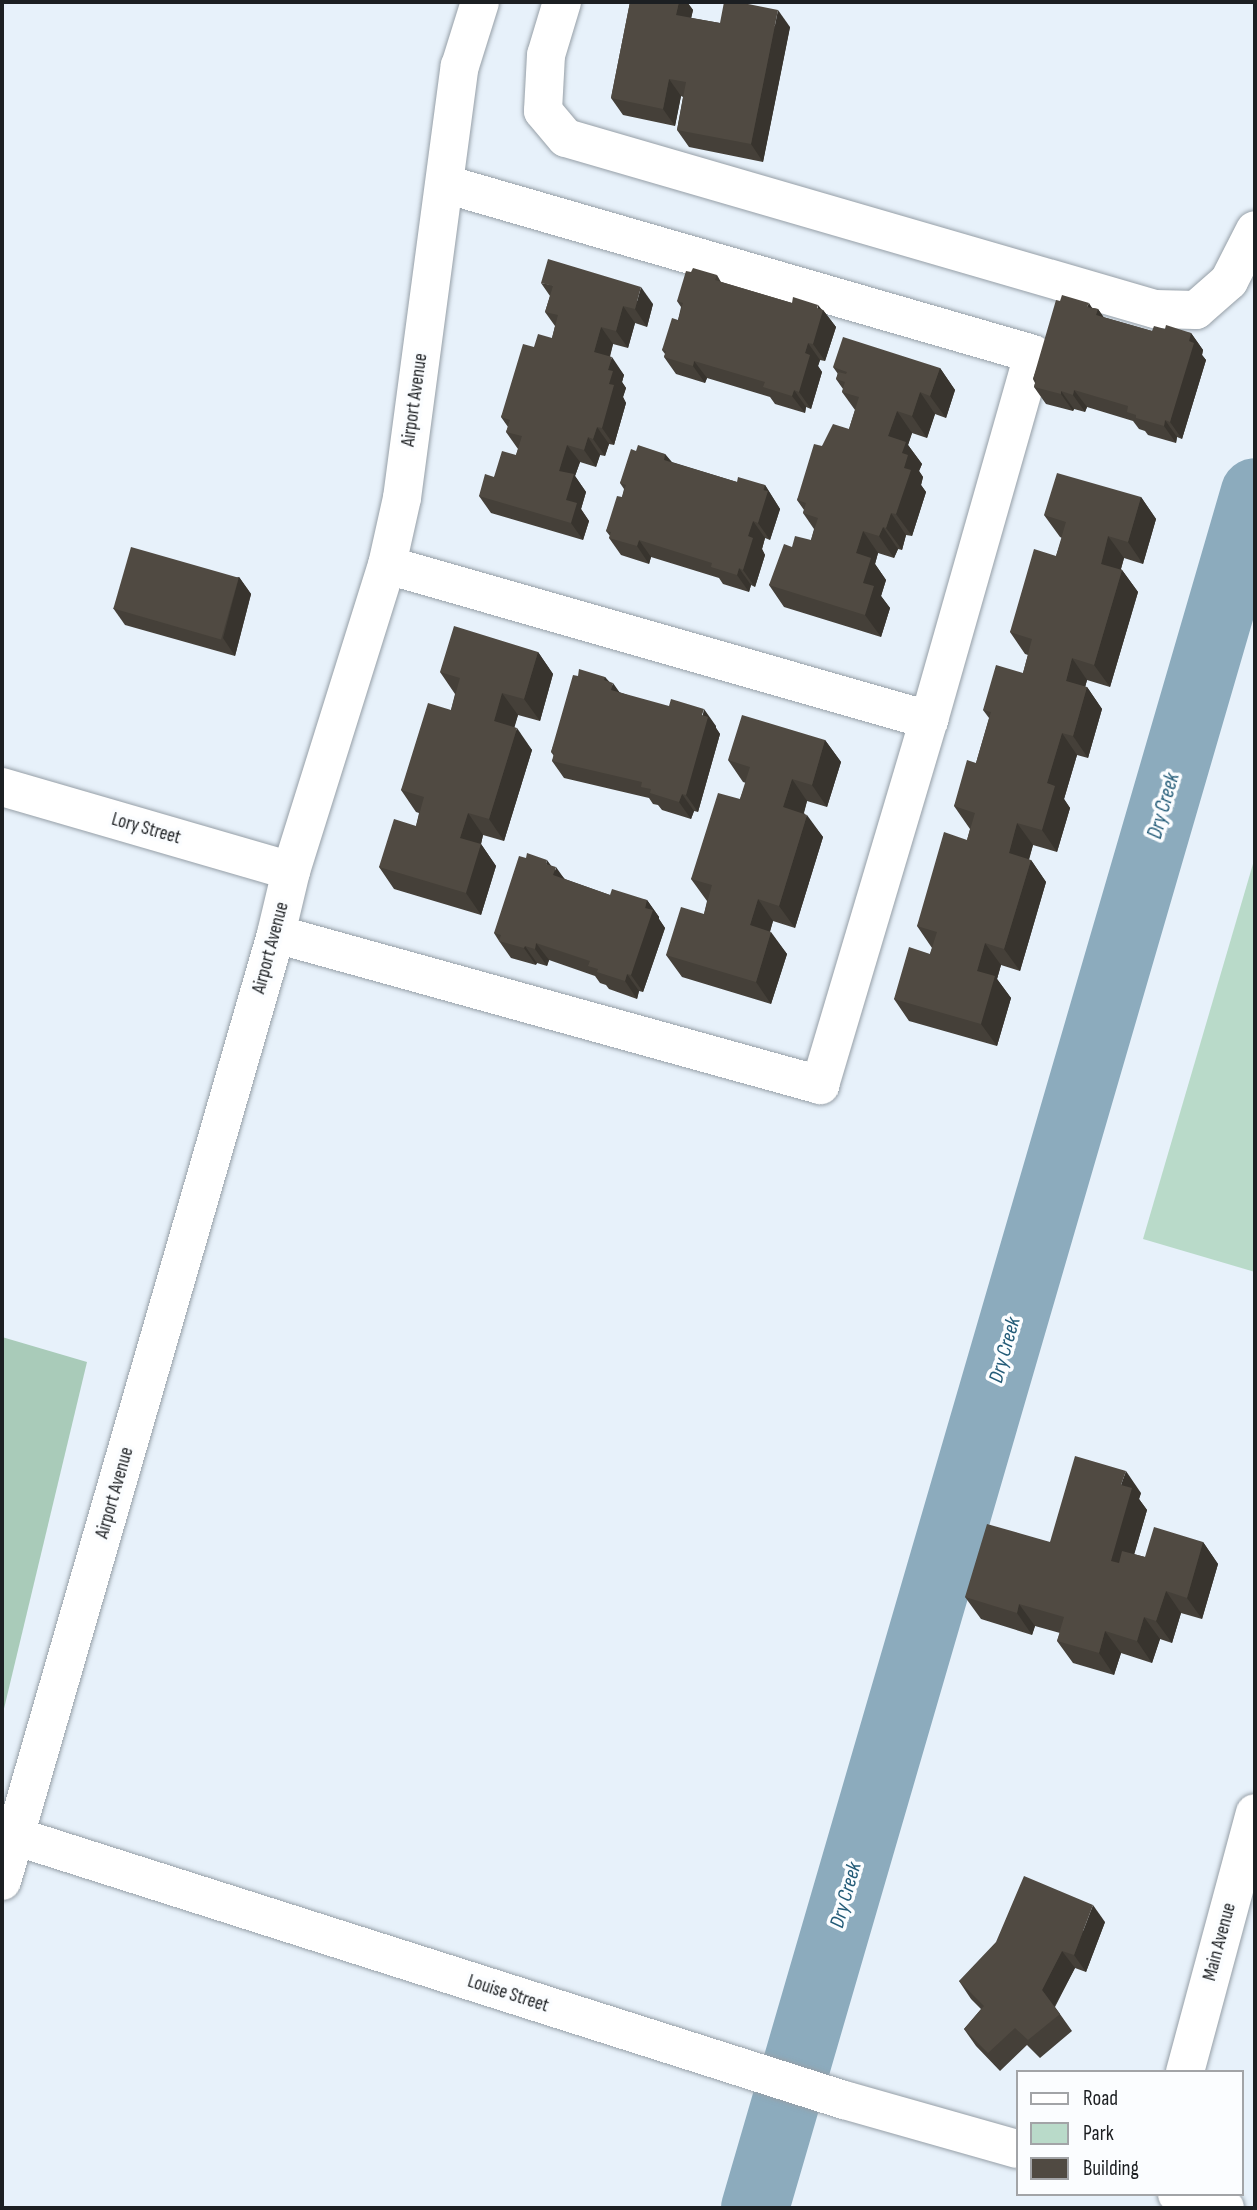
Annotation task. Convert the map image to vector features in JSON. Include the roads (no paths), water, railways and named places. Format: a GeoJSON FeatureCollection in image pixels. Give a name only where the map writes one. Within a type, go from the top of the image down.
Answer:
{"type":"FeatureCollection","features":[{"type":"Feature","properties":{"kind":"street","name":"Airport Avenue"},"geometry":{"type":"LineString","coordinates":[[2,1881],[9,1835],[276,934],[291,871],[387,565],[402,498],[460,66],[480,2]]}},
{"type":"Feature","properties":{"kind":"street"},"geometry":{"type":"LineString","coordinates":[[562,2],[546,55],[543,111],[566,138],[1155,309],[1196,310],[1229,281],[1255,230]]}},
{"type":"Feature","properties":{"kind":"street"},"geometry":{"type":"LineString","coordinates":[[276,934],[820,1085],[929,720],[1033,354],[445,184]]}},
{"type":"Feature","properties":{"kind":"street"},"geometry":{"type":"LineString","coordinates":[[387,565],[929,720]]}},
{"type":"Feature","properties":{"kind":"street","name":"Lory Street"},"geometry":{"type":"LineString","coordinates":[[2,787],[291,871]]}},
{"type":"Feature","properties":{"kind":"street","name":"Main Avenue"},"geometry":{"type":"LineString","coordinates":[[1186,2070],[1255,1812]]}},
{"type":"Feature","properties":{"kind":"street","name":"Louise Street"},"geometry":{"type":"LineString","coordinates":[[9,1835],[845,2101],[1016,2149]]}},
{"type":"Feature","properties":{"kind":"street"},"geometry":{"type":"LineString","coordinates":[[1184,2196],[1224,2208]]}},
{"type":"Feature","properties":{"kind":"waterway","name":"Dry Creek"},"geometry":{"type":"LineString","coordinates":[[755,2208],[1255,492]]}}]}
